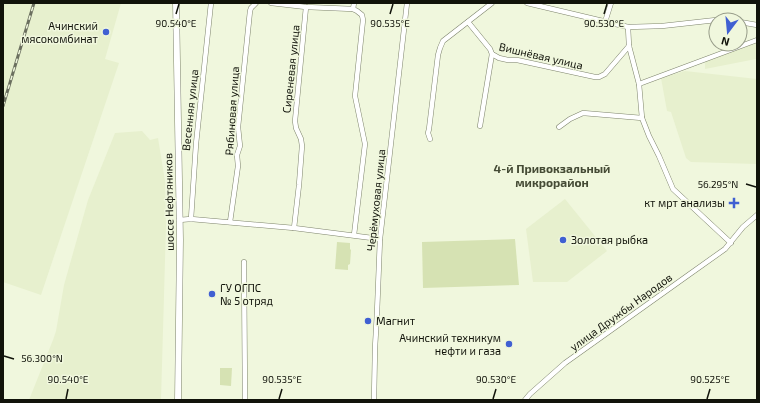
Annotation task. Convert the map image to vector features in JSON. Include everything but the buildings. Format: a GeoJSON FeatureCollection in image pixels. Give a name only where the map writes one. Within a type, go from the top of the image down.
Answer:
{"type":"FeatureCollection","features":[{"type":"Feature","properties":{"kind":"main road","name":"шоссе Нефтяников"},"geometry":{"type":"LineString","coordinates":[[176,3],[180,248],[178,400]]}},
{"type":"Feature","properties":{"kind":"street","name":"Весенняя улица"},"geometry":{"type":"LineString","coordinates":[[191,219],[196,144],[212,3]]}},
{"type":"Feature","properties":{"kind":"street","name":"Рябиновая улица"},"geometry":{"type":"LineString","coordinates":[[230,222],[240,146],[238,127],[251,8],[256,3]]}},
{"type":"Feature","properties":{"kind":"street"},"geometry":{"type":"LineString","coordinates":[[271,3],[306,7],[353,9],[362,15],[363,20],[355,96],[365,144],[354,235]]}},
{"type":"Feature","properties":{"kind":"street"},"geometry":{"type":"LineString","coordinates":[[353,9],[354,3]]}},
{"type":"Feature","properties":{"kind":"street","name":"Черёмуховая улица"},"geometry":{"type":"LineString","coordinates":[[374,400],[380,239],[406,3]]}},
{"type":"Feature","properties":{"kind":"street"},"geometry":{"type":"LineString","coordinates":[[430,139],[428,129],[440,48],[443,41],[492,3]]}},
{"type":"Feature","properties":{"kind":"street"},"geometry":{"type":"LineString","coordinates":[[527,3],[628,28],[708,21]]}},
{"type":"Feature","properties":{"kind":"street"},"geometry":{"type":"LineString","coordinates":[[605,22],[611,3]]}},
{"type":"Feature","properties":{"kind":"street","name":"Сиреневая улица"},"geometry":{"type":"LineString","coordinates":[[294,228],[302,146],[295,121],[306,7]]}},
{"type":"Feature","properties":{"kind":"street","name":"Вишнёвая улица"},"geometry":{"type":"LineString","coordinates":[[468,22],[490,49],[492,54],[499,58],[516,60],[595,77],[605,74],[629,46]]}},
{"type":"Feature","properties":{"kind":"street"},"geometry":{"type":"LineString","coordinates":[[628,28],[629,46],[639,84],[642,118],[673,189],[731,243]]}},
{"type":"Feature","properties":{"kind":"street"},"geometry":{"type":"LineString","coordinates":[[639,84],[757,40]]}},
{"type":"Feature","properties":{"kind":"street"},"geometry":{"type":"LineString","coordinates":[[480,126],[492,54]]}},
{"type":"Feature","properties":{"kind":"street"},"geometry":{"type":"LineString","coordinates":[[559,127],[582,113],[642,118]]}},
{"type":"Feature","properties":{"kind":"street","name":"улица Дружбы Народов"},"geometry":{"type":"LineString","coordinates":[[525,400],[565,364],[725,249],[743,227],[757,215]]}},
{"type":"Feature","properties":{"kind":"street"},"geometry":{"type":"LineString","coordinates":[[179,220],[191,219],[294,228],[380,239]]}},
{"type":"Feature","properties":{"kind":"street"},"geometry":{"type":"LineString","coordinates":[[244,262],[245,400]]}},
{"type":"Feature","properties":{"kind":"shaded area"},"geometry":{"type":"Polygon","coordinates":[[[3,3],[121,3],[105,59],[119,63],[41,295],[3,282],[3,3]]]}},
{"type":"Feature","properties":{"kind":"shaded area"},"geometry":{"type":"Polygon","coordinates":[[[757,43],[757,62],[756,59],[705,69],[705,61],[731,52],[748,52],[748,46],[757,43]]]}},
{"type":"Feature","properties":{"kind":"shaded area"},"geometry":{"type":"Polygon","coordinates":[[[685,71],[757,79],[757,164],[691,162],[686,158],[671,112],[667,111],[661,78],[685,71]]]}},
{"type":"Feature","properties":{"kind":"shaded area"},"geometry":{"type":"Polygon","coordinates":[[[142,131],[150,140],[158,138],[165,181],[166,226],[161,400],[29,400],[56,331],[64,285],[88,200],[115,133],[142,131]]]}},
{"type":"Feature","properties":{"kind":"shaded area","name":"Золотая рыбка"},"geometry":{"type":"Polygon","coordinates":[[[565,199],[607,251],[567,282],[533,282],[526,229],[565,199]]]}},
{"type":"Feature","properties":{"kind":"shaded area"},"geometry":{"type":"Polygon","coordinates":[[[515,239],[519,285],[423,288],[422,242],[515,239]]]}},
{"type":"Feature","properties":{"kind":"shaded area"},"geometry":{"type":"Polygon","coordinates":[[[337,242],[350,243],[350,264],[348,265],[348,270],[335,269],[337,242]]]}},
{"type":"Feature","properties":{"kind":"shaded area"},"geometry":{"type":"Polygon","coordinates":[[[220,368],[232,368],[231,386],[220,385],[220,368]]]}},
{"type":"Feature","properties":{"kind":"railway"},"geometry":{"type":"LineString","coordinates":[[3,106],[34,3]]}},
{"type":"Feature","properties":{"kind":"place","name":"Ачинский мясокомбинат"},"geometry":{"type":"Point","coordinates":[106,32]}},
{"type":"Feature","properties":{"kind":"place","name":"кт мрт анализы"},"geometry":{"type":"Point","coordinates":[734,203]}},
{"type":"Feature","properties":{"kind":"place","name":"Золотая рыбка"},"geometry":{"type":"Point","coordinates":[563,240]}},
{"type":"Feature","properties":{"kind":"place","name":"ГУ ОГПС № 5 отряд"},"geometry":{"type":"Point","coordinates":[212,294]}},
{"type":"Feature","properties":{"kind":"place","name":"Магнит"},"geometry":{"type":"Point","coordinates":[368,321]}},
{"type":"Feature","properties":{"kind":"place","name":"Ачинский техникум нефти и газа"},"geometry":{"type":"Point","coordinates":[509,344]}},
{"type":"Feature","properties":{"kind":"district","name":"4-й Привокзальный микрорайон"},"geometry":{"type":"Point","coordinates":[552,176]}}]}
